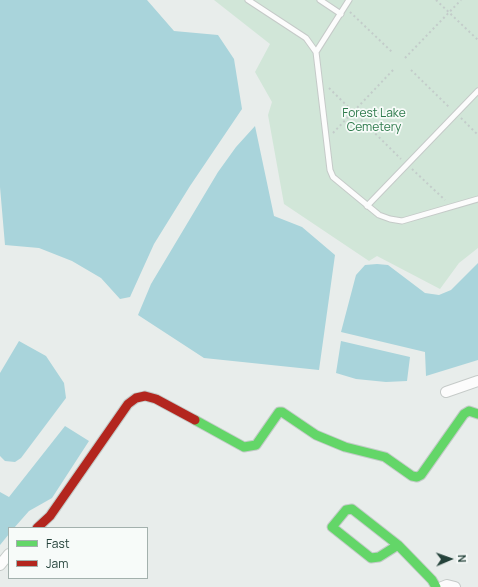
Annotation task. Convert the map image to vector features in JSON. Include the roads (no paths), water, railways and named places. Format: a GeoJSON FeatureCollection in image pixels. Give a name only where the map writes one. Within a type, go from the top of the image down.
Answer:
{"type":"FeatureCollection","features":[{"type":"Feature","properties":{"kind":"street"},"geometry":{"type":"LineString","coordinates":[[446,392],[478,381]]}},
{"type":"Feature","properties":{"kind":"street"},"geometry":{"type":"LineString","coordinates":[[38,527],[50,516],[128,404],[136,398],[145,396],[156,399],[244,447],[256,445],[279,412],[282,412],[316,435],[345,447],[385,457],[412,476],[417,477],[421,475],[464,414],[469,411],[478,414]]}},
{"type":"Feature","properties":{"kind":"street"},"geometry":{"type":"LineString","coordinates":[[398,545],[379,556],[371,558],[332,527],[346,510],[352,509],[398,545],[435,586],[448,585],[455,587]]}},
{"type":"Feature","properties":{"kind":"street"},"geometry":{"type":"LineString","coordinates":[[0,565],[8,555]]}},
{"type":"Feature","properties":{"kind":"lane"},"geometry":{"type":"LineString","coordinates":[[248,0],[306,38],[316,52],[330,170],[333,177],[379,215],[402,221],[478,198]]}},
{"type":"Feature","properties":{"kind":"lane"},"geometry":{"type":"LineString","coordinates":[[320,0],[341,14]]}},
{"type":"Feature","properties":{"kind":"lane"},"geometry":{"type":"LineString","coordinates":[[316,52],[350,0]]}},
{"type":"Feature","properties":{"kind":"lane"},"geometry":{"type":"LineString","coordinates":[[367,206],[478,91]]}},
{"type":"Feature","properties":{"kind":"water"},"geometry":{"type":"Polygon","coordinates":[[[0,0],[147,0],[174,31],[218,35],[234,59],[242,109],[190,186],[154,244],[130,297],[120,299],[101,278],[72,261],[39,248],[5,245],[0,187],[0,0]]]}},
{"type":"Feature","properties":{"kind":"water"},"geometry":{"type":"Polygon","coordinates":[[[255,126],[274,216],[302,227],[335,255],[319,370],[204,358],[138,315],[151,284],[218,172],[236,147],[255,126]]]}},
{"type":"Feature","properties":{"kind":"water"},"geometry":{"type":"Polygon","coordinates":[[[478,263],[478,360],[426,376],[425,352],[341,332],[356,275],[365,265],[388,265],[425,293],[439,295],[451,290],[478,263]]]}},
{"type":"Feature","properties":{"kind":"water"},"geometry":{"type":"Polygon","coordinates":[[[19,341],[46,356],[64,383],[66,398],[21,458],[15,462],[5,461],[0,456],[0,373],[19,341]]]}},
{"type":"Feature","properties":{"kind":"water"},"geometry":{"type":"Polygon","coordinates":[[[341,341],[410,357],[407,381],[386,382],[356,379],[336,373],[341,341]]]}},
{"type":"Feature","properties":{"kind":"water"},"geometry":{"type":"Polygon","coordinates":[[[65,426],[89,441],[52,498],[29,511],[15,527],[8,527],[8,535],[0,545],[0,492],[9,497],[65,426]]]}},
{"type":"Feature","properties":{"kind":"park label","name":"Forest Lake Cemetery"},"geometry":{"type":"Point","coordinates":[374,121]}}]}
